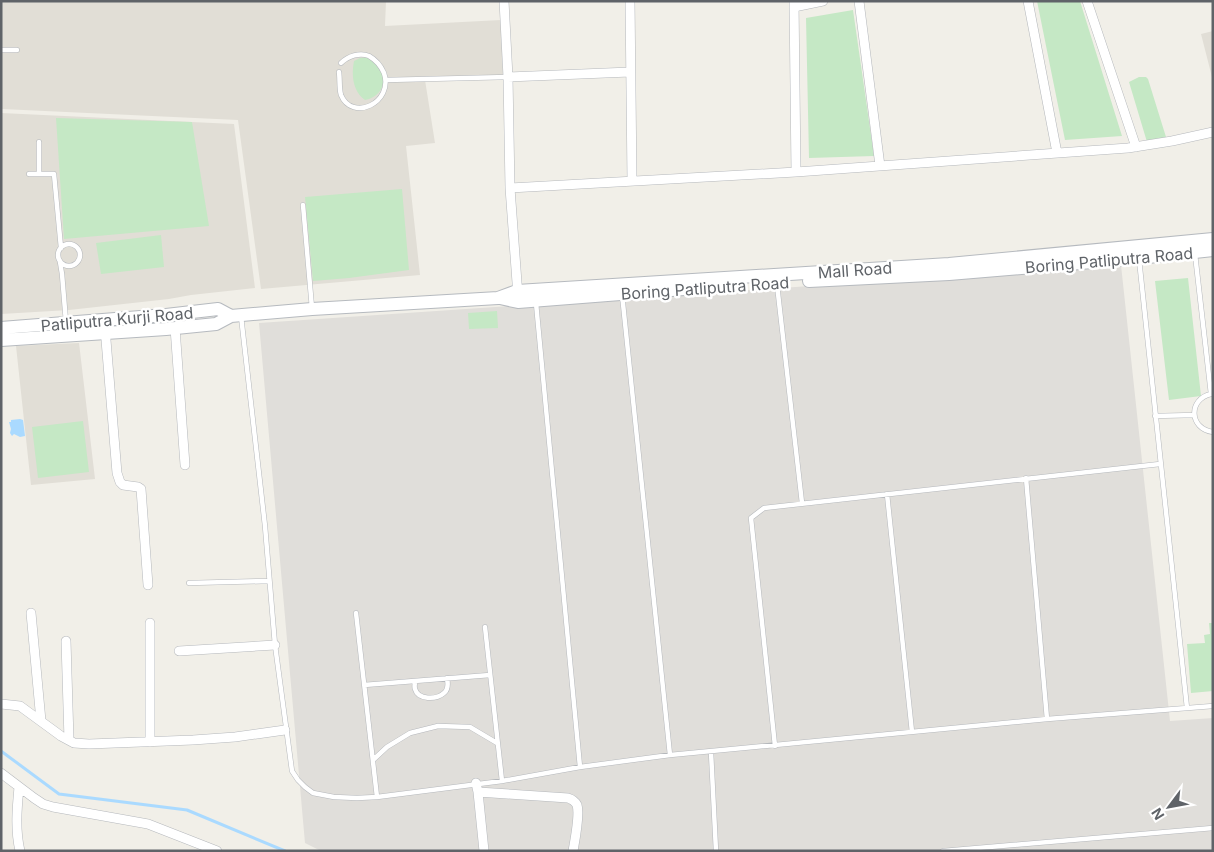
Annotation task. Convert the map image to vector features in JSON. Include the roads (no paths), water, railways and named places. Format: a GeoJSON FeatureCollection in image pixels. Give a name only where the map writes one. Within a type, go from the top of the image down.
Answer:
{"type":"FeatureCollection","features":[{"type":"Feature","properties":{"kind":"street"},"geometry":{"type":"LineString","coordinates":[[504,1],[508,77],[510,188],[518,297]]}},
{"type":"Feature","properties":{"kind":"street"},"geometry":{"type":"LineString","coordinates":[[630,1],[632,181]]}},
{"type":"Feature","properties":{"kind":"street"},"geometry":{"type":"LineString","coordinates":[[796,172],[794,4],[823,1]]}},
{"type":"Feature","properties":{"kind":"street"},"geometry":{"type":"LineString","coordinates":[[859,1],[880,166]]}},
{"type":"Feature","properties":{"kind":"street"},"geometry":{"type":"LineString","coordinates":[[1028,1],[1057,153]]}},
{"type":"Feature","properties":{"kind":"street"},"geometry":{"type":"LineString","coordinates":[[1087,1],[1136,147]]}},
{"type":"Feature","properties":{"kind":"street"},"geometry":{"type":"LineString","coordinates":[[508,77],[630,72]]}},
{"type":"Feature","properties":{"kind":"street"},"geometry":{"type":"LineString","coordinates":[[510,188],[796,172],[1136,147],[1213,132]]}},
{"type":"Feature","properties":{"kind":"street","name":"Mall Road"},"geometry":{"type":"LineString","coordinates":[[236,315],[949,269],[1194,247],[1213,239]]}},
{"type":"Feature","properties":{"kind":"street","name":"Boring Patliputra Road"},"geometry":{"type":"LineString","coordinates":[[1194,247],[1213,250]]}},
{"type":"Feature","properties":{"kind":"street","name":"Patliputra Kurji Road"},"geometry":{"type":"LineString","coordinates":[[1,328],[46,331],[66,323],[218,309],[236,315]]}},
{"type":"Feature","properties":{"kind":"street"},"geometry":{"type":"LineString","coordinates":[[166,315],[172,329],[185,465]]}},
{"type":"Feature","properties":{"kind":"street"},"geometry":{"type":"LineString","coordinates":[[1,340],[46,331],[106,333],[172,329],[216,324],[236,315]]}},
{"type":"Feature","properties":{"kind":"street"},"geometry":{"type":"LineString","coordinates":[[105,320],[117,473],[122,485],[141,489],[148,585]]}},
{"type":"Feature","properties":{"kind":"street"},"geometry":{"type":"LineString","coordinates":[[31,613],[41,721]]}},
{"type":"Feature","properties":{"kind":"street"},"geometry":{"type":"LineString","coordinates":[[150,622],[150,742]]}},
{"type":"Feature","properties":{"kind":"street"},"geometry":{"type":"LineString","coordinates":[[66,640],[69,740]]}},
{"type":"Feature","properties":{"kind":"street"},"geometry":{"type":"LineString","coordinates":[[178,651],[275,645]]}},
{"type":"Feature","properties":{"kind":"street"},"geometry":{"type":"LineString","coordinates":[[1,704],[20,706],[61,736],[74,743],[193,740],[235,737],[286,730]]}},
{"type":"Feature","properties":{"kind":"street"},"geometry":{"type":"LineString","coordinates":[[1,773],[43,804],[148,824],[217,851]]}},
{"type":"Feature","properties":{"kind":"street"},"geometry":{"type":"LineString","coordinates":[[19,787],[17,810],[20,851]]}},
{"type":"Feature","properties":{"kind":"street"},"geometry":{"type":"LineString","coordinates":[[484,851],[477,788],[568,798],[574,801],[577,805],[574,851]]}},
{"type":"Feature","properties":{"kind":"lane"},"geometry":{"type":"LineString","coordinates":[[1,50],[17,50]]}},
{"type":"Feature","properties":{"kind":"lane"},"geometry":{"type":"LineString","coordinates":[[339,72],[341,95],[347,103],[355,108],[364,108],[377,102],[385,88],[386,80],[382,68],[369,56],[360,54],[352,56],[346,58],[341,63]]}},
{"type":"Feature","properties":{"kind":"lane"},"geometry":{"type":"LineString","coordinates":[[386,80],[508,77]]}},
{"type":"Feature","properties":{"kind":"lane"},"geometry":{"type":"LineString","coordinates":[[39,142],[39,174]]}},
{"type":"Feature","properties":{"kind":"lane"},"geometry":{"type":"LineString","coordinates":[[29,174],[54,174],[61,248]]}},
{"type":"Feature","properties":{"kind":"lane"},"geometry":{"type":"LineString","coordinates":[[303,205],[312,309]]}},
{"type":"Feature","properties":{"kind":"lane"},"geometry":{"type":"LineString","coordinates":[[60,261],[70,266],[79,257],[78,250],[74,246],[67,244],[61,248],[58,254],[62,274],[66,323]]}},
{"type":"Feature","properties":{"kind":"lane"},"geometry":{"type":"LineString","coordinates":[[1194,247],[1212,394],[1205,396],[1197,404],[1194,415],[1198,425],[1206,431],[1212,432],[1213,439]]}},
{"type":"Feature","properties":{"kind":"lane"},"geometry":{"type":"LineString","coordinates":[[1139,252],[1186,708]]}},
{"type":"Feature","properties":{"kind":"lane"},"geometry":{"type":"LineString","coordinates":[[776,279],[802,503]]}},
{"type":"Feature","properties":{"kind":"lane"},"geometry":{"type":"LineString","coordinates":[[622,289],[670,755]]}},
{"type":"Feature","properties":{"kind":"lane"},"geometry":{"type":"LineString","coordinates":[[535,296],[580,767]]}},
{"type":"Feature","properties":{"kind":"lane"},"geometry":{"type":"LineString","coordinates":[[236,315],[265,526],[275,645],[292,771],[304,787],[313,792],[334,797],[357,798],[477,788],[502,781],[580,767],[670,755],[1213,706]]}},
{"type":"Feature","properties":{"kind":"lane"},"geometry":{"type":"LineString","coordinates":[[1155,416],[1194,415]]}},
{"type":"Feature","properties":{"kind":"lane"},"geometry":{"type":"LineString","coordinates":[[774,746],[750,518],[764,508],[1160,464]]}},
{"type":"Feature","properties":{"kind":"lane"},"geometry":{"type":"LineString","coordinates":[[1026,478],[1047,720]]}},
{"type":"Feature","properties":{"kind":"lane"},"geometry":{"type":"LineString","coordinates":[[887,494],[912,732]]}},
{"type":"Feature","properties":{"kind":"lane"},"geometry":{"type":"LineString","coordinates":[[190,583],[269,581]]}},
{"type":"Feature","properties":{"kind":"lane"},"geometry":{"type":"LineString","coordinates":[[356,613],[377,797]]}},
{"type":"Feature","properties":{"kind":"lane"},"geometry":{"type":"LineString","coordinates":[[484,627],[502,781]]}},
{"type":"Feature","properties":{"kind":"lane"},"geometry":{"type":"LineString","coordinates":[[364,685],[490,675]]}},
{"type":"Feature","properties":{"kind":"lane"},"geometry":{"type":"LineString","coordinates":[[415,681],[415,689],[424,698],[444,693],[447,689],[447,678]]}},
{"type":"Feature","properties":{"kind":"lane"},"geometry":{"type":"LineString","coordinates":[[373,760],[387,747],[410,733],[438,726],[470,727],[497,743]]}},
{"type":"Feature","properties":{"kind":"lane"},"geometry":{"type":"LineString","coordinates":[[711,752],[716,851]]}},
{"type":"Feature","properties":{"kind":"lane"},"geometry":{"type":"LineString","coordinates":[[943,851],[1213,828]]}},
{"type":"Feature","properties":{"kind":"water"},"geometry":{"type":"Polygon","coordinates":[[[23,420],[25,436],[20,437],[14,434],[12,436],[9,422],[23,420]]]}},
{"type":"Feature","properties":{"kind":"waterway"},"geometry":{"type":"LineString","coordinates":[[1,751],[59,794],[187,810],[285,851]]}}]}
